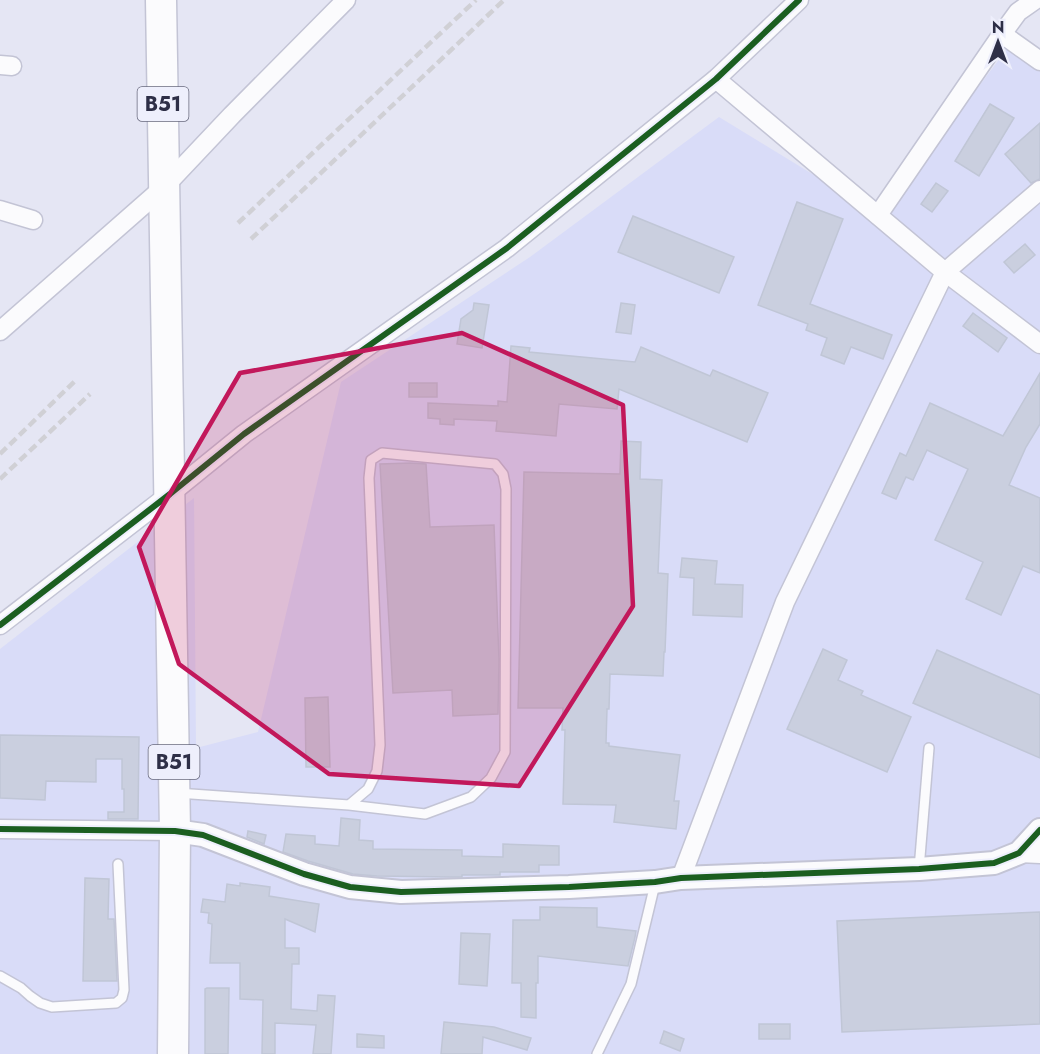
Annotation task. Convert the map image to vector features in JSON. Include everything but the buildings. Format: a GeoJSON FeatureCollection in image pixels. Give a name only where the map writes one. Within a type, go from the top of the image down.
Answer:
{"type":"FeatureCollection","features":[{"type":"Feature","properties":{"kind":"highway","name":"B51"},"geometry":{"type":"LineString","coordinates":[[161,0],[176,831],[173,1054]]}},
{"type":"Feature","properties":{"kind":"street"},"geometry":{"type":"LineString","coordinates":[[0,331],[164,187],[346,0]]}},
{"type":"Feature","properties":{"kind":"street"},"geometry":{"type":"LineString","coordinates":[[0,625],[244,434],[507,248],[716,79],[799,0]]}},
{"type":"Feature","properties":{"kind":"street"},"geometry":{"type":"LineString","coordinates":[[878,215],[1018,12],[1035,0]]}},
{"type":"Feature","properties":{"kind":"street"},"geometry":{"type":"LineString","coordinates":[[1002,34],[1040,62]]}},
{"type":"Feature","properties":{"kind":"street"},"geometry":{"type":"LineString","coordinates":[[716,79],[945,272],[1040,344]]}},
{"type":"Feature","properties":{"kind":"street"},"geometry":{"type":"LineString","coordinates":[[681,878],[785,602],[945,272],[1040,190]]}},
{"type":"Feature","properties":{"kind":"street"},"geometry":{"type":"LineString","coordinates":[[0,210],[33,220]]}},
{"type":"Feature","properties":{"kind":"street"},"geometry":{"type":"LineString","coordinates":[[0,830],[176,831],[203,836],[304,874],[350,887],[401,892],[569,887],[655,882],[681,878],[919,869],[994,863],[1030,854],[1040,830]]}},
{"type":"Feature","properties":{"kind":"lane"},"geometry":{"type":"LineString","coordinates":[[175,793],[349,805],[424,814],[471,797],[491,778],[505,752],[506,489],[503,474],[495,464],[382,453],[371,460],[369,478],[381,745],[377,771],[368,789],[349,805]]}},
{"type":"Feature","properties":{"kind":"lane"},"geometry":{"type":"LineString","coordinates":[[919,869],[929,748]]}},
{"type":"Feature","properties":{"kind":"lane"},"geometry":{"type":"LineString","coordinates":[[0,976],[21,987],[40,1003],[52,1007],[116,1003],[122,998],[124,990],[118,864]]}},
{"type":"Feature","properties":{"kind":"lane"},"geometry":{"type":"LineString","coordinates":[[597,1054],[631,984],[655,882]]}},
{"type":"Feature","properties":{"kind":"highlighted area"},"geometry":{"type":"Polygon","coordinates":[[[462,333],[623,405],[633,606],[519,786],[329,774],[179,664],[139,547],[240,373],[462,333]]]}},
{"type":"Feature","properties":{"kind":"shaded area"},"geometry":{"type":"Polygon","coordinates":[[[1013,41],[1040,63],[1040,1054],[0,1054],[0,649],[194,498],[196,748],[258,732],[341,382],[530,257],[719,117],[881,216],[1013,41]]]}},
{"type":"Feature","properties":{"kind":"railway"},"geometry":{"type":"LineString","coordinates":[[238,223],[476,0]]}},
{"type":"Feature","properties":{"kind":"railway"},"geometry":{"type":"LineString","coordinates":[[251,239],[504,0]]}},
{"type":"Feature","properties":{"kind":"railway"},"geometry":{"type":"LineString","coordinates":[[0,454],[77,379]]}},
{"type":"Feature","properties":{"kind":"railway"},"geometry":{"type":"LineString","coordinates":[[0,479],[90,394]]}},
{"type":"Feature","properties":{"kind":"cycle path"},"geometry":{"type":"LineString","coordinates":[[0,625],[244,434],[507,248],[716,79],[799,0]]}},
{"type":"Feature","properties":{"kind":"cycle path"},"geometry":{"type":"LineString","coordinates":[[0,829],[175,831],[203,835],[304,874],[350,887],[401,892],[569,887],[655,882],[681,878],[919,869],[994,863],[1019,853],[1040,830]]}}]}
